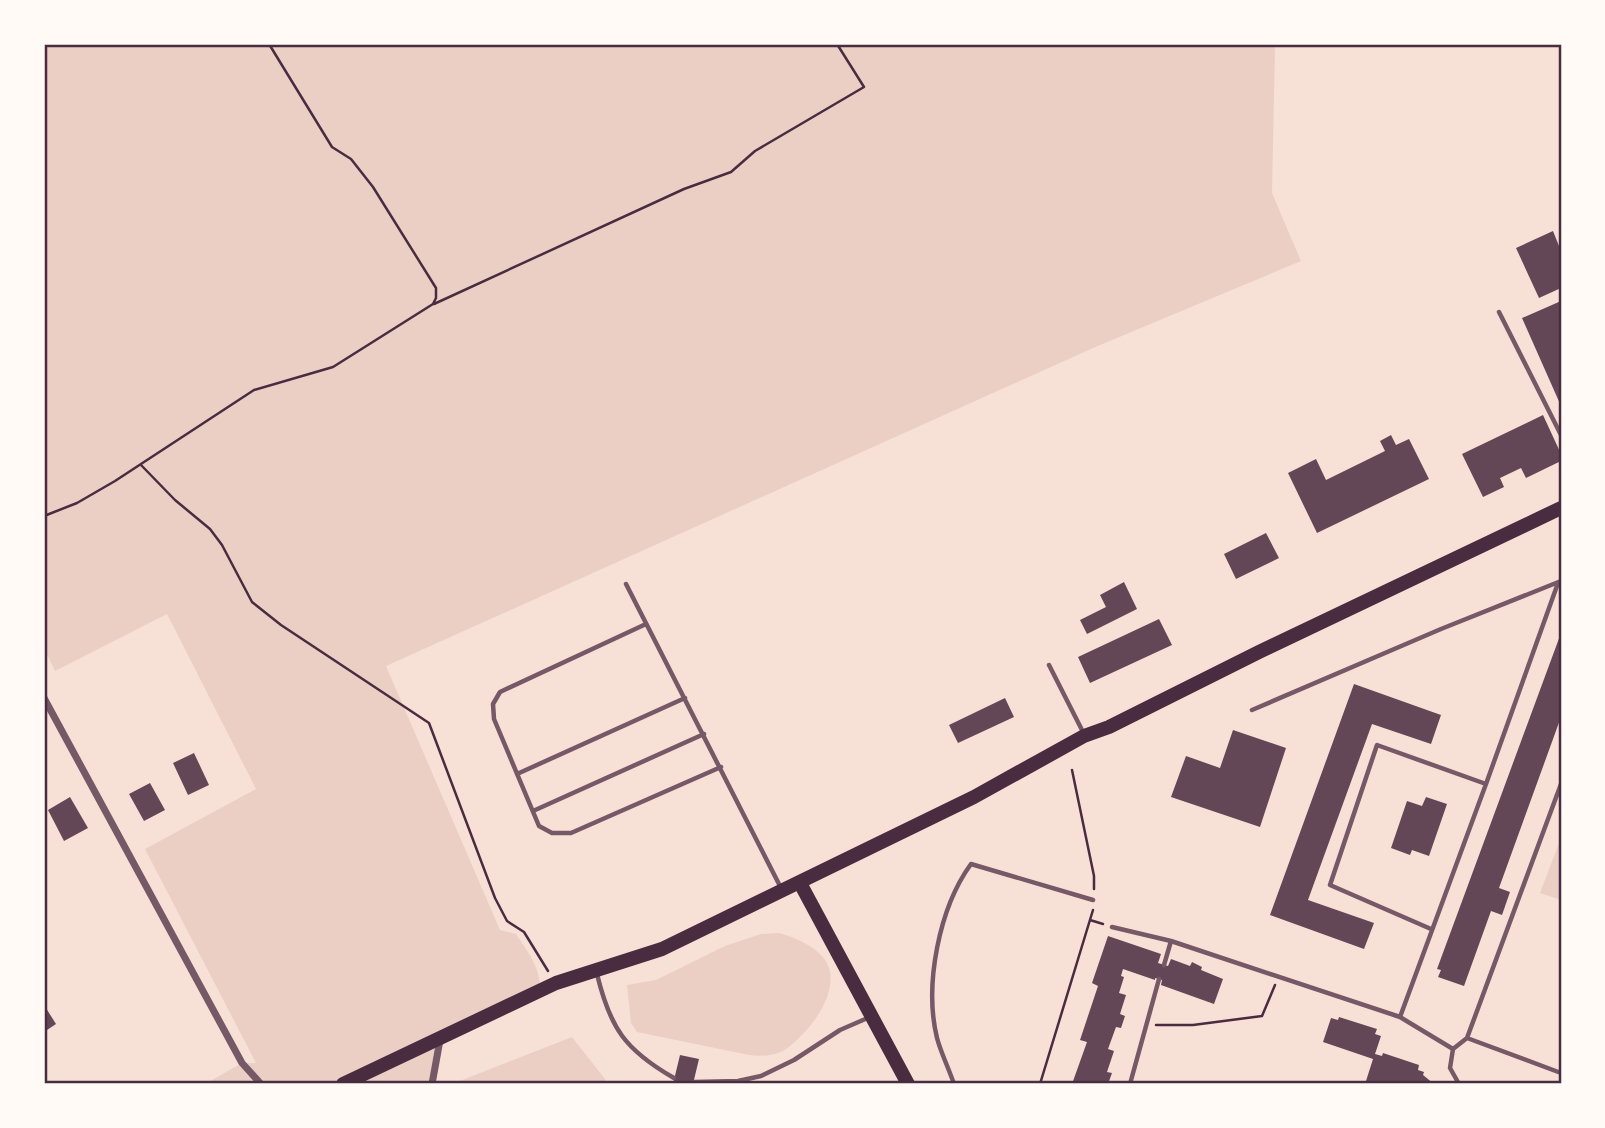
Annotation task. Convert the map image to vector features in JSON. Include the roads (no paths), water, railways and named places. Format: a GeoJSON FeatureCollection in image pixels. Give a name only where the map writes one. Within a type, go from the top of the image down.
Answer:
{"type":"FeatureCollection","features":[{"type":"Feature","properties":{"kind":"main road"},"geometry":{"type":"LineString","coordinates":[[343,1084],[556,983],[662,949],[783,892],[974,797],[1084,736],[1109,727],[1561,508]]}},
{"type":"Feature","properties":{"kind":"main road"},"geometry":{"type":"LineString","coordinates":[[800,883],[908,1084]]}},
{"type":"Feature","properties":{"kind":"street"},"geometry":{"type":"LineString","coordinates":[[44,698],[242,1063],[261,1084]]}},
{"type":"Feature","properties":{"kind":"street"},"geometry":{"type":"LineString","coordinates":[[432,1084],[440,1038]]}},
{"type":"Feature","properties":{"kind":"lane"},"geometry":{"type":"LineString","coordinates":[[1499,312],[1561,435]]}},
{"type":"Feature","properties":{"kind":"lane"},"geometry":{"type":"LineString","coordinates":[[1252,710],[1441,629],[1560,582]]}},
{"type":"Feature","properties":{"kind":"lane"},"geometry":{"type":"LineString","coordinates":[[1400,1017],[1560,582]]}},
{"type":"Feature","properties":{"kind":"lane"},"geometry":{"type":"LineString","coordinates":[[626,584],[783,892]]}},
{"type":"Feature","properties":{"kind":"lane"},"geometry":{"type":"LineString","coordinates":[[646,624],[500,692],[493,705],[494,719],[539,826],[552,833],[571,833],[721,767]]}},
{"type":"Feature","properties":{"kind":"lane"},"geometry":{"type":"LineString","coordinates":[[1049,665],[1084,736]]}},
{"type":"Feature","properties":{"kind":"lane"},"geometry":{"type":"LineString","coordinates":[[517,775],[685,698]]}},
{"type":"Feature","properties":{"kind":"lane"},"geometry":{"type":"LineString","coordinates":[[533,811],[704,734]]}},
{"type":"Feature","properties":{"kind":"lane"},"geometry":{"type":"LineString","coordinates":[[1431,929],[1329,885],[1377,746],[1486,784]]}},
{"type":"Feature","properties":{"kind":"lane"},"geometry":{"type":"LineString","coordinates":[[1459,1084],[1450,1068],[1453,1049],[1467,1038],[1561,784]]}},
{"type":"Feature","properties":{"kind":"lane"},"geometry":{"type":"LineString","coordinates":[[954,1084],[937,1036],[933,998],[935,959],[945,915],[971,864],[1093,900]]}},
{"type":"Feature","properties":{"kind":"lane"},"geometry":{"type":"LineString","coordinates":[[1112,927],[1171,941],[1400,1017],[1453,1049]]}},
{"type":"Feature","properties":{"kind":"lane"},"geometry":{"type":"LineString","coordinates":[[1164,965],[1171,941]]}},
{"type":"Feature","properties":{"kind":"lane"},"geometry":{"type":"LineString","coordinates":[[596,970],[604,1005],[618,1032],[640,1057],[674,1078]]}},
{"type":"Feature","properties":{"kind":"lane"},"geometry":{"type":"LineString","coordinates":[[1130,1084],[1159,979]]}},
{"type":"Feature","properties":{"kind":"lane"},"geometry":{"type":"LineString","coordinates":[[694,1082],[738,1081],[761,1076],[794,1060],[840,1030],[872,1016]]}},
{"type":"Feature","properties":{"kind":"lane"},"geometry":{"type":"LineString","coordinates":[[1467,1038],[1561,1073]]}}]}
